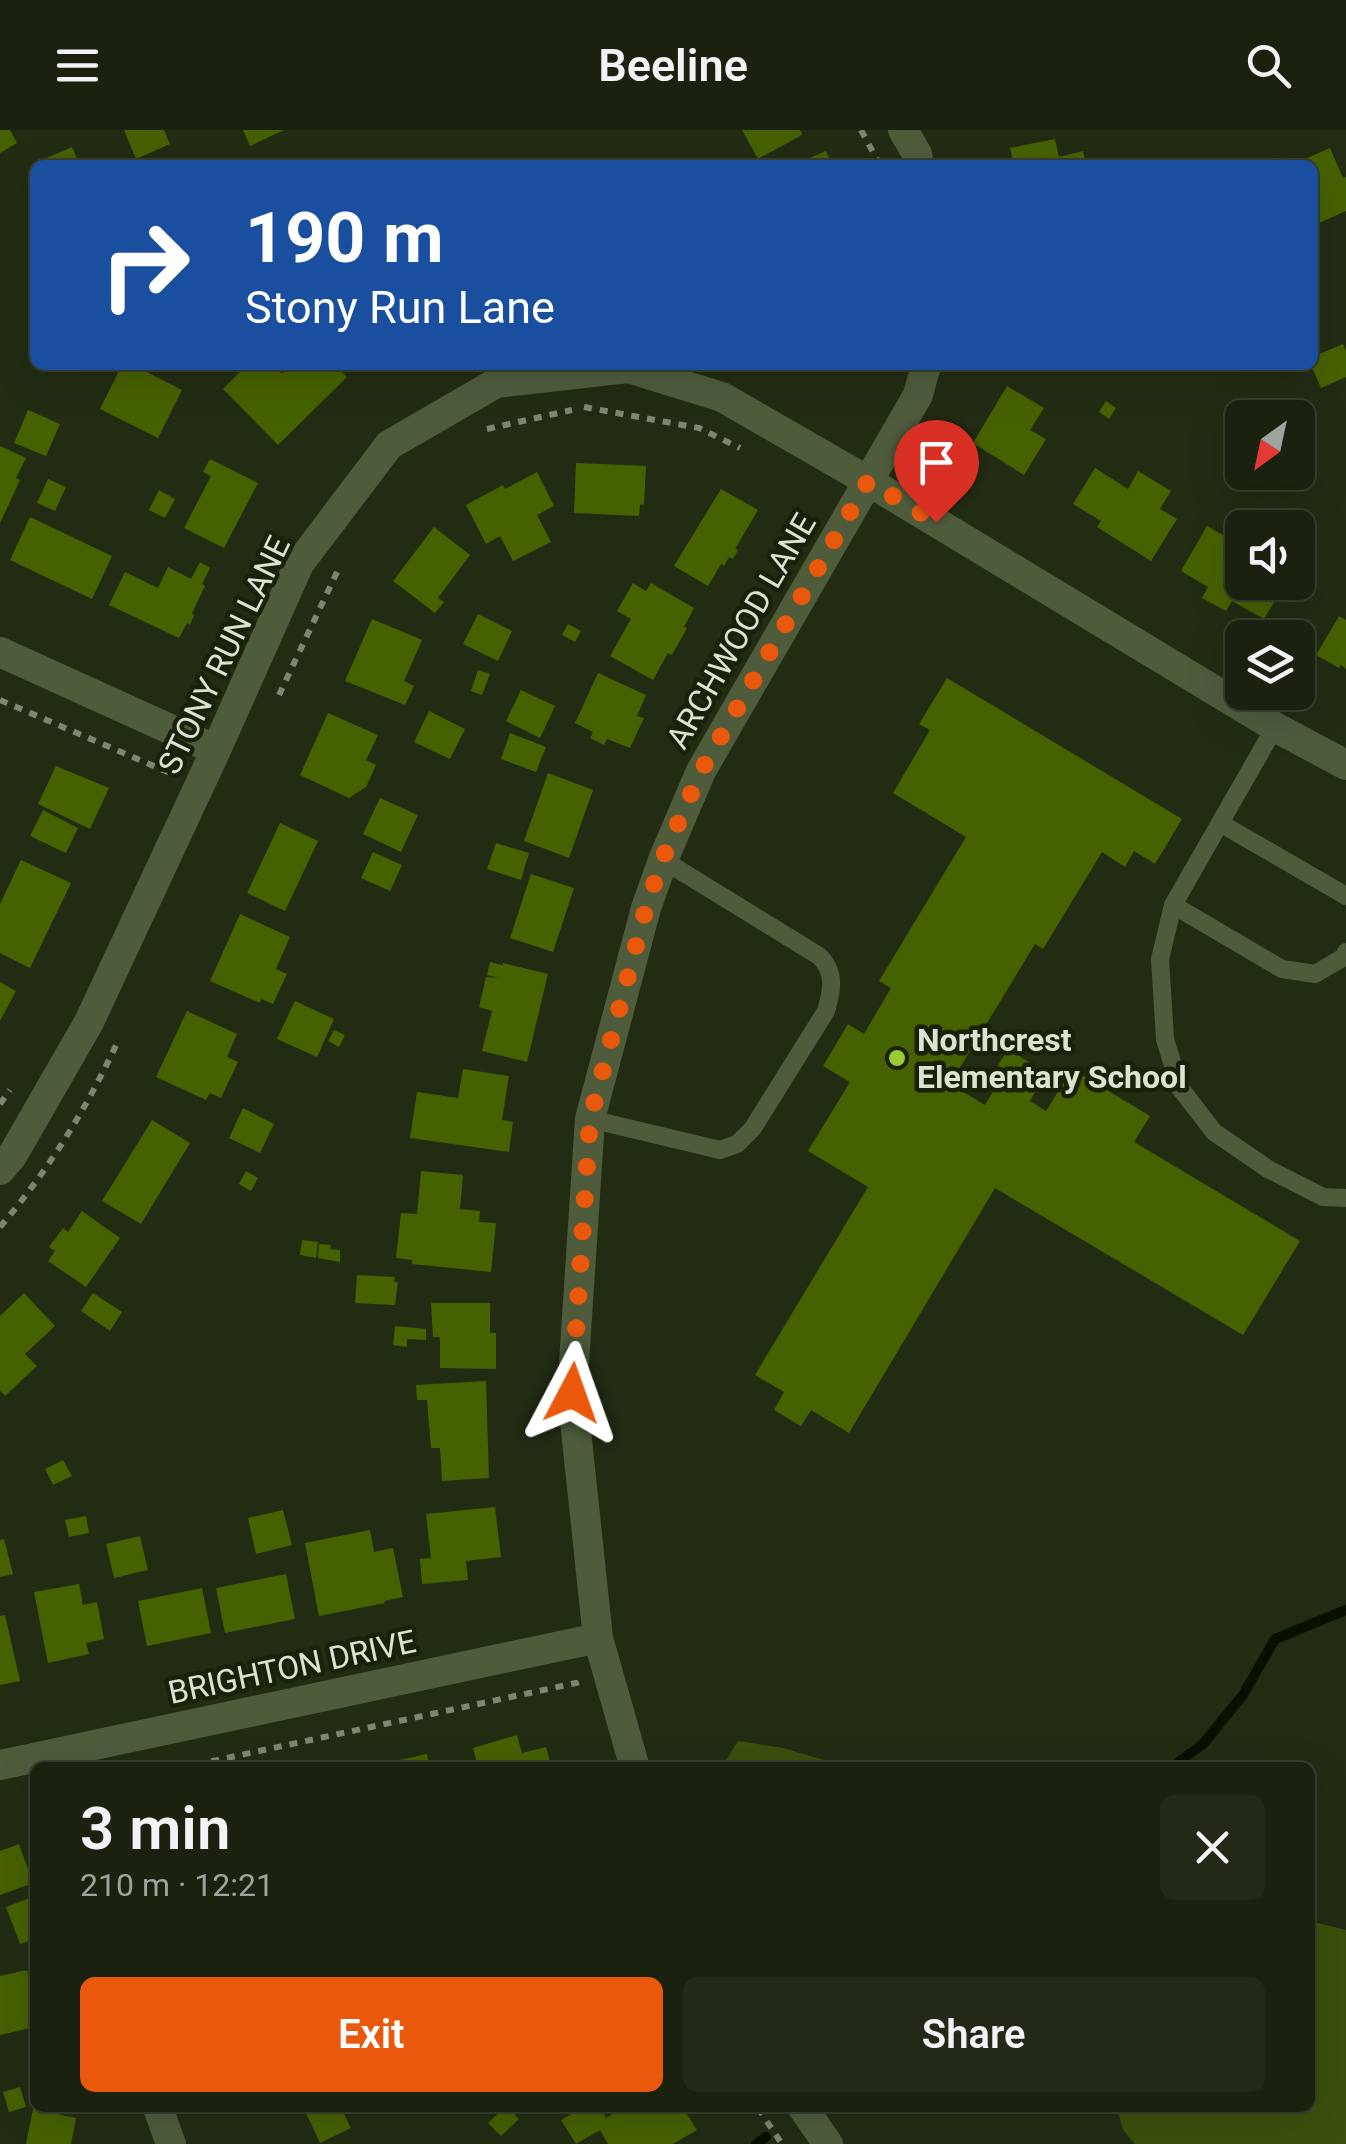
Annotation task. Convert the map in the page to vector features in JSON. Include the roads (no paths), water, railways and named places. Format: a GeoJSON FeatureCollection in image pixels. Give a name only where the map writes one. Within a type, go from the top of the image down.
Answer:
{"type":"FeatureCollection","features":[{"type":"Feature","properties":{"kind":"street"},"geometry":{"type":"LineString","coordinates":[[904,130],[918,160]]}},
{"type":"Feature","properties":{"kind":"street","name":"STONY RUN LANE"},"geometry":{"type":"LineString","coordinates":[[0,1170],[12,1156],[89,1022],[298,564],[389,445],[496,383],[610,370]]}},
{"type":"Feature","properties":{"kind":"street","name":"STONY RUN LANE"},"geometry":{"type":"LineString","coordinates":[[634,370],[722,397],[1275,727],[1346,764]]}},
{"type":"Feature","properties":{"kind":"street","name":"ARCHWOOD LANE"},"geometry":{"type":"LineString","coordinates":[[634,1762],[598,1638],[572,1393],[590,1119],[646,908],[662,860],[701,771],[918,395],[925,370]]}},
{"type":"Feature","properties":{"kind":"street"},"geometry":{"type":"LineString","coordinates":[[0,652],[216,750]]}},
{"type":"Feature","properties":{"kind":"street","name":"BRIGHTON DRIVE"},"geometry":{"type":"LineString","coordinates":[[0,1764],[68,1759],[598,1638]]}},
{"type":"Feature","properties":{"kind":"street"},"geometry":{"type":"LineString","coordinates":[[159,2112],[170,2144]]}},
{"type":"Feature","properties":{"kind":"street"},"geometry":{"type":"LineString","coordinates":[[806,2112],[828,2144]]}},
{"type":"Feature","properties":{"kind":"lane"},"geometry":{"type":"LineString","coordinates":[[1275,727],[1174,905],[1160,960],[1165,1039],[1180,1088],[1214,1132],[1268,1169],[1323,1197],[1346,1198]]}},
{"type":"Feature","properties":{"kind":"lane"},"geometry":{"type":"LineString","coordinates":[[1220,823],[1346,896]]}},
{"type":"Feature","properties":{"kind":"lane"},"geometry":{"type":"LineString","coordinates":[[590,1119],[720,1150],[737,1144],[752,1128],[826,1011],[830,998],[831,974],[819,956],[662,860]]}},
{"type":"Feature","properties":{"kind":"lane"},"geometry":{"type":"LineString","coordinates":[[1174,905],[1282,969],[1315,974],[1346,952]]}},
{"type":"Feature","properties":{"kind":"waterway"},"geometry":{"type":"LineString","coordinates":[[1179,1762],[1203,1744],[1243,1695],[1275,1639],[1346,1610]]}},
{"type":"Feature","properties":{"kind":"waterway"},"geometry":{"type":"LineString","coordinates":[[756,2144],[766,2137]]}},
{"type":"Feature","properties":{"kind":"place","name":"Northcrest Elementary School"},"geometry":{"type":"Point","coordinates":[897,1058]}}]}
